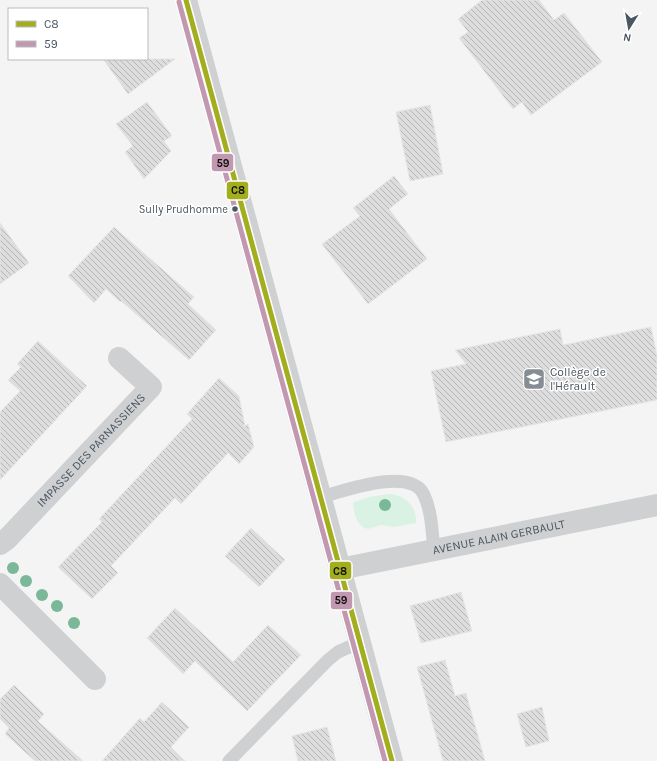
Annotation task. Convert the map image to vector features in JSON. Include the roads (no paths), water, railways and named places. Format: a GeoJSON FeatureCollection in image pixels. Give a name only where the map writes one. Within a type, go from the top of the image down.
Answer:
{"type":"FeatureCollection","features":[{"type":"Feature","properties":{"kind":"street"},"geometry":{"type":"LineString","coordinates":[[186,0],[392,761]]}},
{"type":"Feature","properties":{"kind":"street","name":"IMPASSE DES PARNASSIENS"},"geometry":{"type":"LineString","coordinates":[[0,544],[7,539],[152,387],[119,358]]}},
{"type":"Feature","properties":{"kind":"street","name":"AVENUE ALAIN GERBAULT"},"geometry":{"type":"LineString","coordinates":[[340,569],[657,505]]}},
{"type":"Feature","properties":{"kind":"street"},"geometry":{"type":"LineString","coordinates":[[0,584],[95,679]]}},
{"type":"Feature","properties":{"kind":"lane"},"geometry":{"type":"LineString","coordinates":[[321,497],[388,480],[404,481],[418,486],[424,494],[428,507],[434,550]]}},
{"type":"Feature","properties":{"kind":"lane"},"geometry":{"type":"LineString","coordinates":[[229,761],[328,660],[338,652],[360,642]]}},
{"type":"Feature","properties":{"kind":"place","name":"Sully Prudhomme"},"geometry":{"type":"Point","coordinates":[235,209]}},
{"type":"Feature","properties":{"kind":"place","name":"Collège de l'Hérault"},"geometry":{"type":"Point","coordinates":[534,379]}}]}
